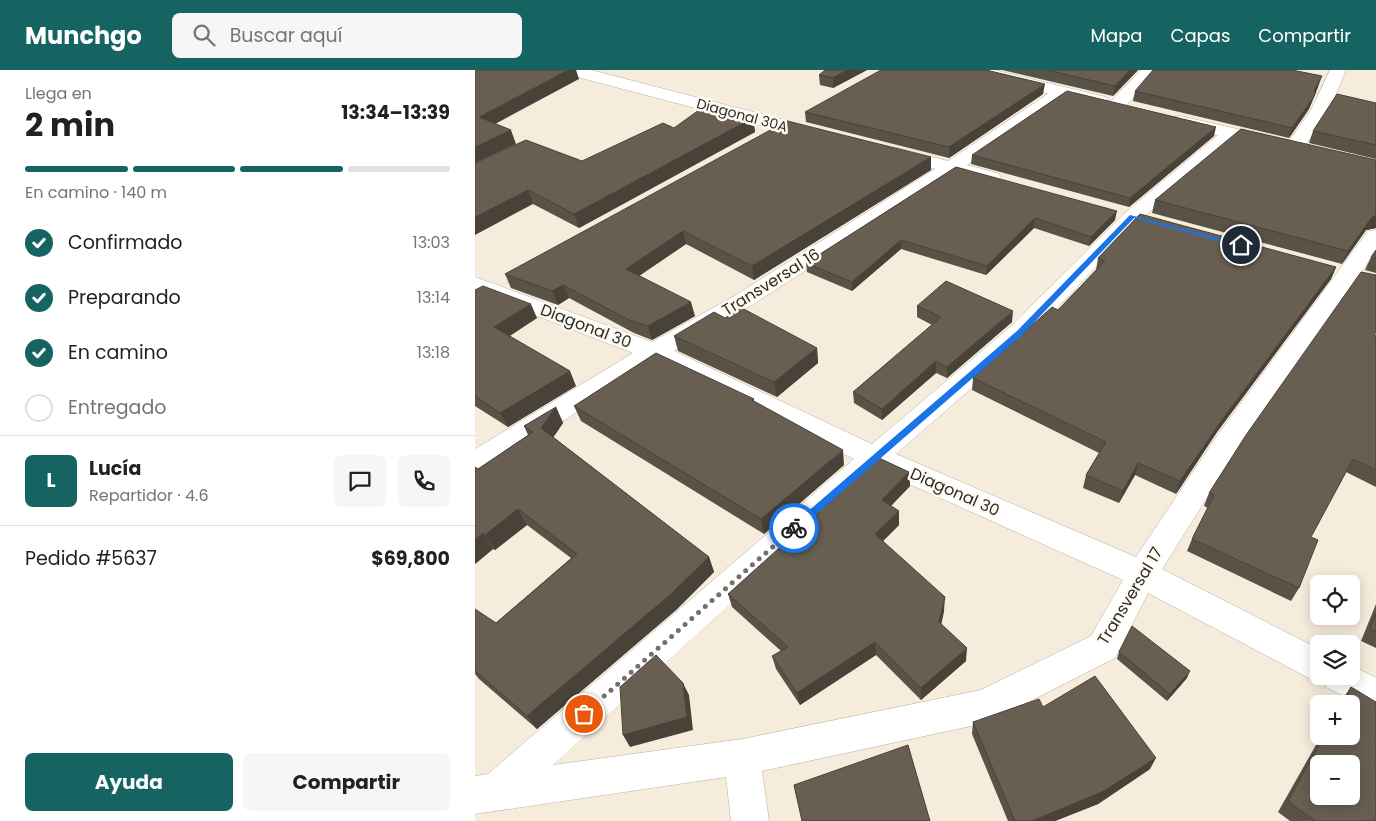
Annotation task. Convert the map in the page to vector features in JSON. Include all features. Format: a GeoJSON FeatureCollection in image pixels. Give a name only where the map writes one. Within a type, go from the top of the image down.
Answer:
{"type":"FeatureCollection","features":[{"type":"Feature","properties":{"kind":"street","name":"Diagonal 30A"},"geometry":{"type":"LineString","coordinates":[[572,70],[831,137]]}},
{"type":"Feature","properties":{"kind":"street"},"geometry":{"type":"LineString","coordinates":[[973,70],[1136,110]]}},
{"type":"Feature","properties":{"kind":"street"},"geometry":{"type":"LineString","coordinates":[[1117,105],[1150,70]]}},
{"type":"Feature","properties":{"kind":"street"},"geometry":{"type":"LineString","coordinates":[[1294,147],[1320,111],[1338,70]]}},
{"type":"Feature","properties":{"kind":"street","name":"Transversal 16"},"geometry":{"type":"LineString","coordinates":[[475,463],[654,352],[744,300],[952,167],[1061,93]]}},
{"type":"Feature","properties":{"kind":"street"},"geometry":{"type":"LineString","coordinates":[[759,140],[810,112]]}},
{"type":"Feature","properties":{"kind":"street"},"geometry":{"type":"LineString","coordinates":[[1165,117],[1231,134],[1312,151]]}},
{"type":"Feature","properties":{"kind":"street"},"geometry":{"type":"LineString","coordinates":[[486,794],[1019,333],[1133,216],[1231,134]]}},
{"type":"Feature","properties":{"kind":"street"},"geometry":{"type":"LineString","coordinates":[[878,149],[1009,182]]}},
{"type":"Feature","properties":{"kind":"street","name":"Transversal 17"},"geometry":{"type":"LineString","coordinates":[[486,794],[742,757],[985,706],[1103,647],[1142,574],[1229,440],[1376,236]]}},
{"type":"Feature","properties":{"kind":"street","name":"Diagonal 30"},"geometry":{"type":"LineString","coordinates":[[486,287],[654,352],[875,457],[1142,574],[1310,661]]}},
{"type":"Feature","properties":{"kind":"street"},"geometry":{"type":"LineString","coordinates":[[1355,685],[1376,696]]}},
{"type":"Feature","properties":{"kind":"street"},"geometry":{"type":"LineString","coordinates":[[742,757],[750,821]]}},
{"type":"Feature","properties":{"kind":"building"},"geometry":{"type":"Polygon","coordinates":[[[475,70],[568,70],[479,117],[511,130],[475,147],[475,70]]]}},
{"type":"Feature","properties":{"kind":"building"},"geometry":{"type":"Polygon","coordinates":[[[825,70],[847,70],[833,78],[819,75],[825,70]]]}},
{"type":"Feature","properties":{"kind":"building"},"geometry":{"type":"Polygon","coordinates":[[[881,70],[986,70],[1045,84],[949,147],[805,112],[881,70]]]}},
{"type":"Feature","properties":{"kind":"building"},"geometry":{"type":"Polygon","coordinates":[[[1047,70],[1130,70],[1115,86],[1047,70]]]}},
{"type":"Feature","properties":{"kind":"building"},"geometry":{"type":"Polygon","coordinates":[[[1153,70],[1292,70],[1322,76],[1314,91],[1316,92],[1313,98],[1292,128],[1135,91],[1153,70]]]}},
{"type":"Feature","properties":{"kind":"building"},"geometry":{"type":"Polygon","coordinates":[[[1067,91],[1216,127],[1130,198],[972,155],[1067,91]]]}},
{"type":"Feature","properties":{"kind":"building"},"geometry":{"type":"Polygon","coordinates":[[[1337,94],[1376,103],[1376,145],[1313,131],[1337,94]]]}},
{"type":"Feature","properties":{"kind":"building"},"geometry":{"type":"Polygon","coordinates":[[[706,105],[753,118],[574,214],[528,190],[475,217],[475,163],[526,140],[582,161],[663,123],[674,128],[706,105]]]}},
{"type":"Feature","properties":{"kind":"building"},"geometry":{"type":"Polygon","coordinates":[[[787,121],[931,157],[752,266],[683,231],[626,269],[691,302],[648,326],[629,320],[563,285],[552,291],[505,274],[787,121]]]}},
{"type":"Feature","properties":{"kind":"building"},"geometry":{"type":"Polygon","coordinates":[[[1241,129],[1376,160],[1376,216],[1372,217],[1348,251],[1155,200],[1241,129]]]}},
{"type":"Feature","properties":{"kind":"building"},"geometry":{"type":"Polygon","coordinates":[[[956,167],[1117,211],[1091,237],[1035,218],[987,266],[901,240],[852,282],[806,263],[956,167]]]}},
{"type":"Feature","properties":{"kind":"building"},"geometry":{"type":"Polygon","coordinates":[[[1140,214],[1336,267],[1222,420],[1180,481],[1138,463],[1123,491],[1086,475],[1106,442],[973,378],[1052,307],[1058,310],[1105,261],[1098,258],[1140,214]]]}},
{"type":"Feature","properties":{"kind":"building"},"geometry":{"type":"Polygon","coordinates":[[[1376,250],[1376,258],[1371,257],[1376,250]]]}},
{"type":"Feature","properties":{"kind":"building"},"geometry":{"type":"Polygon","coordinates":[[[1361,272],[1376,275],[1376,332],[1374,335],[1376,336],[1376,470],[1353,459],[1311,537],[1318,540],[1299,588],[1192,539],[1214,495],[1209,493],[1246,435],[1361,272]]]}},
{"type":"Feature","properties":{"kind":"building"},"geometry":{"type":"Polygon","coordinates":[[[946,281],[1013,311],[947,367],[936,361],[882,409],[853,392],[941,317],[917,306],[946,281]]]}},
{"type":"Feature","properties":{"kind":"building"},"geometry":{"type":"Polygon","coordinates":[[[483,286],[531,304],[494,327],[570,371],[500,413],[475,396],[475,290],[483,286]]]}},
{"type":"Feature","properties":{"kind":"building"},"geometry":{"type":"Polygon","coordinates":[[[740,307],[817,348],[774,382],[674,336],[714,312],[725,318],[740,307]]]}},
{"type":"Feature","properties":{"kind":"building"},"geometry":{"type":"Polygon","coordinates":[[[656,353],[754,399],[752,400],[843,450],[761,519],[574,406],[656,353]]]}},
{"type":"Feature","properties":{"kind":"building"},"geometry":{"type":"Polygon","coordinates":[[[556,407],[541,428],[709,557],[670,595],[527,716],[475,671],[475,609],[496,623],[577,554],[518,509],[485,535],[483,533],[475,540],[475,467],[478,469],[533,432],[524,426],[556,407]]]}},
{"type":"Feature","properties":{"kind":"building"},"geometry":{"type":"Polygon","coordinates":[[[879,458],[909,472],[882,500],[899,511],[875,534],[945,597],[939,622],[967,648],[921,688],[875,642],[797,693],[772,656],[788,647],[728,594],[879,458]]]}},
{"type":"Feature","properties":{"kind":"building"},"geometry":{"type":"Polygon","coordinates":[[[1376,614],[1376,632],[1370,629],[1376,614]]]}},
{"type":"Feature","properties":{"kind":"building"},"geometry":{"type":"Polygon","coordinates":[[[1132,626],[1190,671],[1170,694],[1119,652],[1132,626]]]}},
{"type":"Feature","properties":{"kind":"building"},"geometry":{"type":"Polygon","coordinates":[[[656,655],[683,683],[687,717],[623,735],[620,687],[656,655]]]}},
{"type":"Feature","properties":{"kind":"building"},"geometry":{"type":"Polygon","coordinates":[[[1095,676],[1156,758],[1102,792],[1032,821],[1015,821],[973,722],[1039,699],[1043,707],[1095,676]]]}},
{"type":"Feature","properties":{"kind":"building"},"geometry":{"type":"Polygon","coordinates":[[[1351,687],[1376,702],[1376,821],[1315,821],[1288,801],[1310,761],[1310,805],[1360,805],[1360,755],[1313,755],[1319,745],[1360,745],[1360,695],[1347,695],[1351,687]]]}},
{"type":"Feature","properties":{"kind":"building"},"geometry":{"type":"Polygon","coordinates":[[[908,745],[930,821],[802,821],[794,785],[908,745]]]}},
{"type":"Feature","properties":{"kind":"way so far"},"geometry":{"type":"LineString","coordinates":[[584,714],[794,528]]}},
{"type":"Feature","properties":{"kind":"route"},"geometry":{"type":"LineString","coordinates":[[794,528],[1019,333],[1133,216],[1241,245]]}}]}
